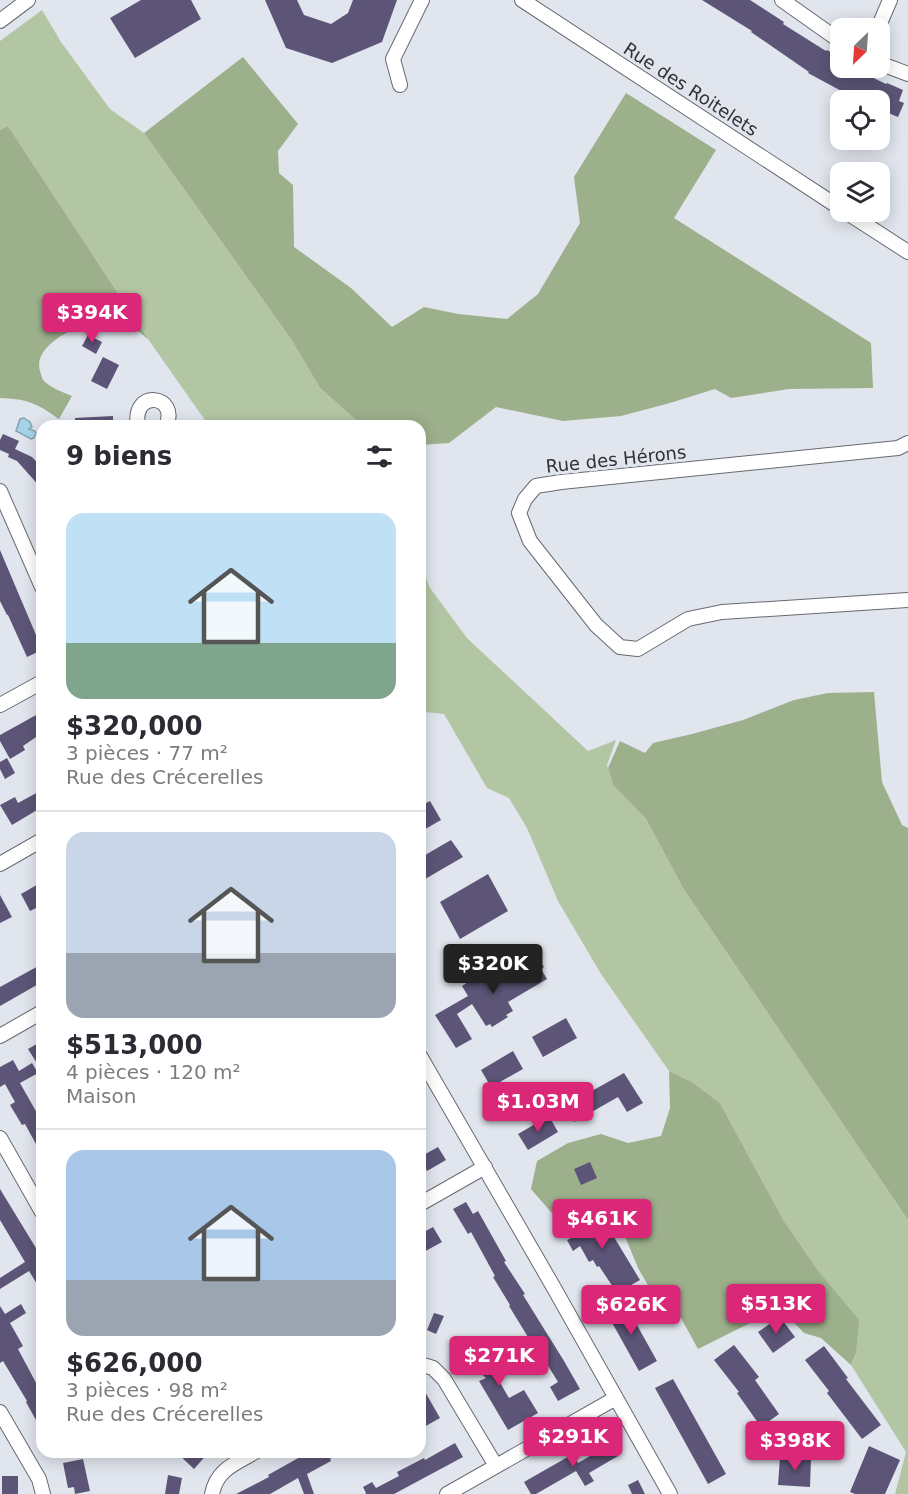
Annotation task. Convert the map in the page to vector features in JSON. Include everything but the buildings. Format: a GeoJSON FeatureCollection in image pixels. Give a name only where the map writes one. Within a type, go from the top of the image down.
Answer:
{"type":"FeatureCollection","features":[{"type":"Feature","properties":{"kind":"street"},"geometry":{"type":"LineString","coordinates":[[0,21],[28,0]]}},
{"type":"Feature","properties":{"kind":"street"},"geometry":{"type":"LineString","coordinates":[[400,85],[393,59],[422,0]]}},
{"type":"Feature","properties":{"kind":"street","name":"Rue des Roitelets"},"geometry":{"type":"LineString","coordinates":[[522,0],[830,201]]}},
{"type":"Feature","properties":{"kind":"street"},"geometry":{"type":"LineString","coordinates":[[782,0],[830,33]]}},
{"type":"Feature","properties":{"kind":"street"},"geometry":{"type":"LineString","coordinates":[[882,18],[890,0]]}},
{"type":"Feature","properties":{"kind":"street"},"geometry":{"type":"LineString","coordinates":[[890,67],[908,74]]}},
{"type":"Feature","properties":{"kind":"street"},"geometry":{"type":"LineString","coordinates":[[862,222],[908,252]]}},
{"type":"Feature","properties":{"kind":"street"},"geometry":{"type":"LineString","coordinates":[[137,420],[138,410],[144,403],[153,399],[162,402],[168,409],[169,420]]}},
{"type":"Feature","properties":{"kind":"street","name":"Rue des Hérons"},"geometry":{"type":"LineString","coordinates":[[908,443],[898,448],[536,486],[525,499],[519,513],[530,541],[596,625],[620,647],[638,649],[688,619],[722,612],[908,600]]}},
{"type":"Feature","properties":{"kind":"street"},"geometry":{"type":"LineString","coordinates":[[0,491],[36,573]]}},
{"type":"Feature","properties":{"kind":"street"},"geometry":{"type":"LineString","coordinates":[[0,705],[36,685]]}},
{"type":"Feature","properties":{"kind":"street"},"geometry":{"type":"LineString","coordinates":[[2,860],[36,843]]}},
{"type":"Feature","properties":{"kind":"street"},"geometry":{"type":"LineString","coordinates":[[0,1036],[36,1015]]}},
{"type":"Feature","properties":{"kind":"street"},"geometry":{"type":"LineString","coordinates":[[426,1066],[670,1494]]}},
{"type":"Feature","properties":{"kind":"street"},"geometry":{"type":"LineString","coordinates":[[0,1138],[36,1201]]}},
{"type":"Feature","properties":{"kind":"street"},"geometry":{"type":"LineString","coordinates":[[426,1201],[485,1167]]}},
{"type":"Feature","properties":{"kind":"street"},"geometry":{"type":"LineString","coordinates":[[426,1366],[433,1368],[444,1378],[496,1466]]}},
{"type":"Feature","properties":{"kind":"street"},"geometry":{"type":"LineString","coordinates":[[447,1494],[616,1398]]}},
{"type":"Feature","properties":{"kind":"street"},"geometry":{"type":"LineString","coordinates":[[0,1412],[39,1479],[43,1494]]}},
{"type":"Feature","properties":{"kind":"street"},"geometry":{"type":"LineString","coordinates":[[213,1490],[216,1480],[224,1471],[245,1458]]}},
{"type":"Feature","properties":{"kind":"green space"},"geometry":{"type":"Polygon","coordinates":[[[42,10],[61,42],[110,109],[144,133],[291,339],[320,388],[356,420],[205,420],[148,339],[8,126],[0,130],[0,41],[42,10]]]}},
{"type":"Feature","properties":{"kind":"green space"},"geometry":{"type":"Polygon","coordinates":[[[243,57],[298,124],[278,151],[279,173],[293,185],[294,247],[351,288],[392,327],[424,307],[458,314],[507,319],[538,294],[580,223],[574,177],[626,93],[716,150],[674,218],[871,343],[873,388],[789,389],[731,398],[715,389],[621,416],[563,421],[496,407],[449,443],[426,445],[426,420],[356,420],[320,388],[291,339],[144,133],[243,57]]]}},
{"type":"Feature","properties":{"kind":"green space"},"geometry":{"type":"Polygon","coordinates":[[[8,126],[148,339],[128,325],[116,322],[93,323],[63,335],[47,347],[39,363],[43,380],[53,388],[72,396],[59,419],[31,403],[18,399],[0,398],[0,130],[8,126]]]}},
{"type":"Feature","properties":{"kind":"green space"},"geometry":{"type":"Polygon","coordinates":[[[426,578],[430,588],[467,638],[588,751],[616,740],[607,765],[613,785],[646,819],[683,888],[908,1220],[908,1494],[895,1494],[906,1452],[851,1365],[856,1353],[819,1272],[784,1221],[720,1103],[692,1082],[669,1071],[601,974],[558,901],[527,828],[509,798],[487,788],[444,714],[426,712],[426,578]]]}},
{"type":"Feature","properties":{"kind":"green space"},"geometry":{"type":"Polygon","coordinates":[[[874,692],[882,782],[902,825],[908,828],[908,1220],[683,888],[646,819],[613,785],[608,768],[620,741],[645,753],[653,743],[743,720],[794,700],[828,693],[874,692]]]}},
{"type":"Feature","properties":{"kind":"green space"},"geometry":{"type":"Polygon","coordinates":[[[669,1071],[692,1082],[720,1103],[784,1221],[819,1272],[859,1320],[856,1353],[851,1365],[821,1338],[804,1333],[780,1308],[698,1349],[681,1318],[663,1311],[638,1268],[622,1229],[594,1202],[557,1219],[531,1189],[537,1161],[568,1143],[601,1134],[628,1143],[661,1136],[670,1108],[669,1071]]]}},
{"type":"Feature","properties":{"kind":"water"},"geometry":{"type":"Polygon","coordinates":[[[24,418],[30,422],[32,427],[29,429],[36,433],[34,438],[31,439],[16,431],[20,419],[24,418]]]}}]}
